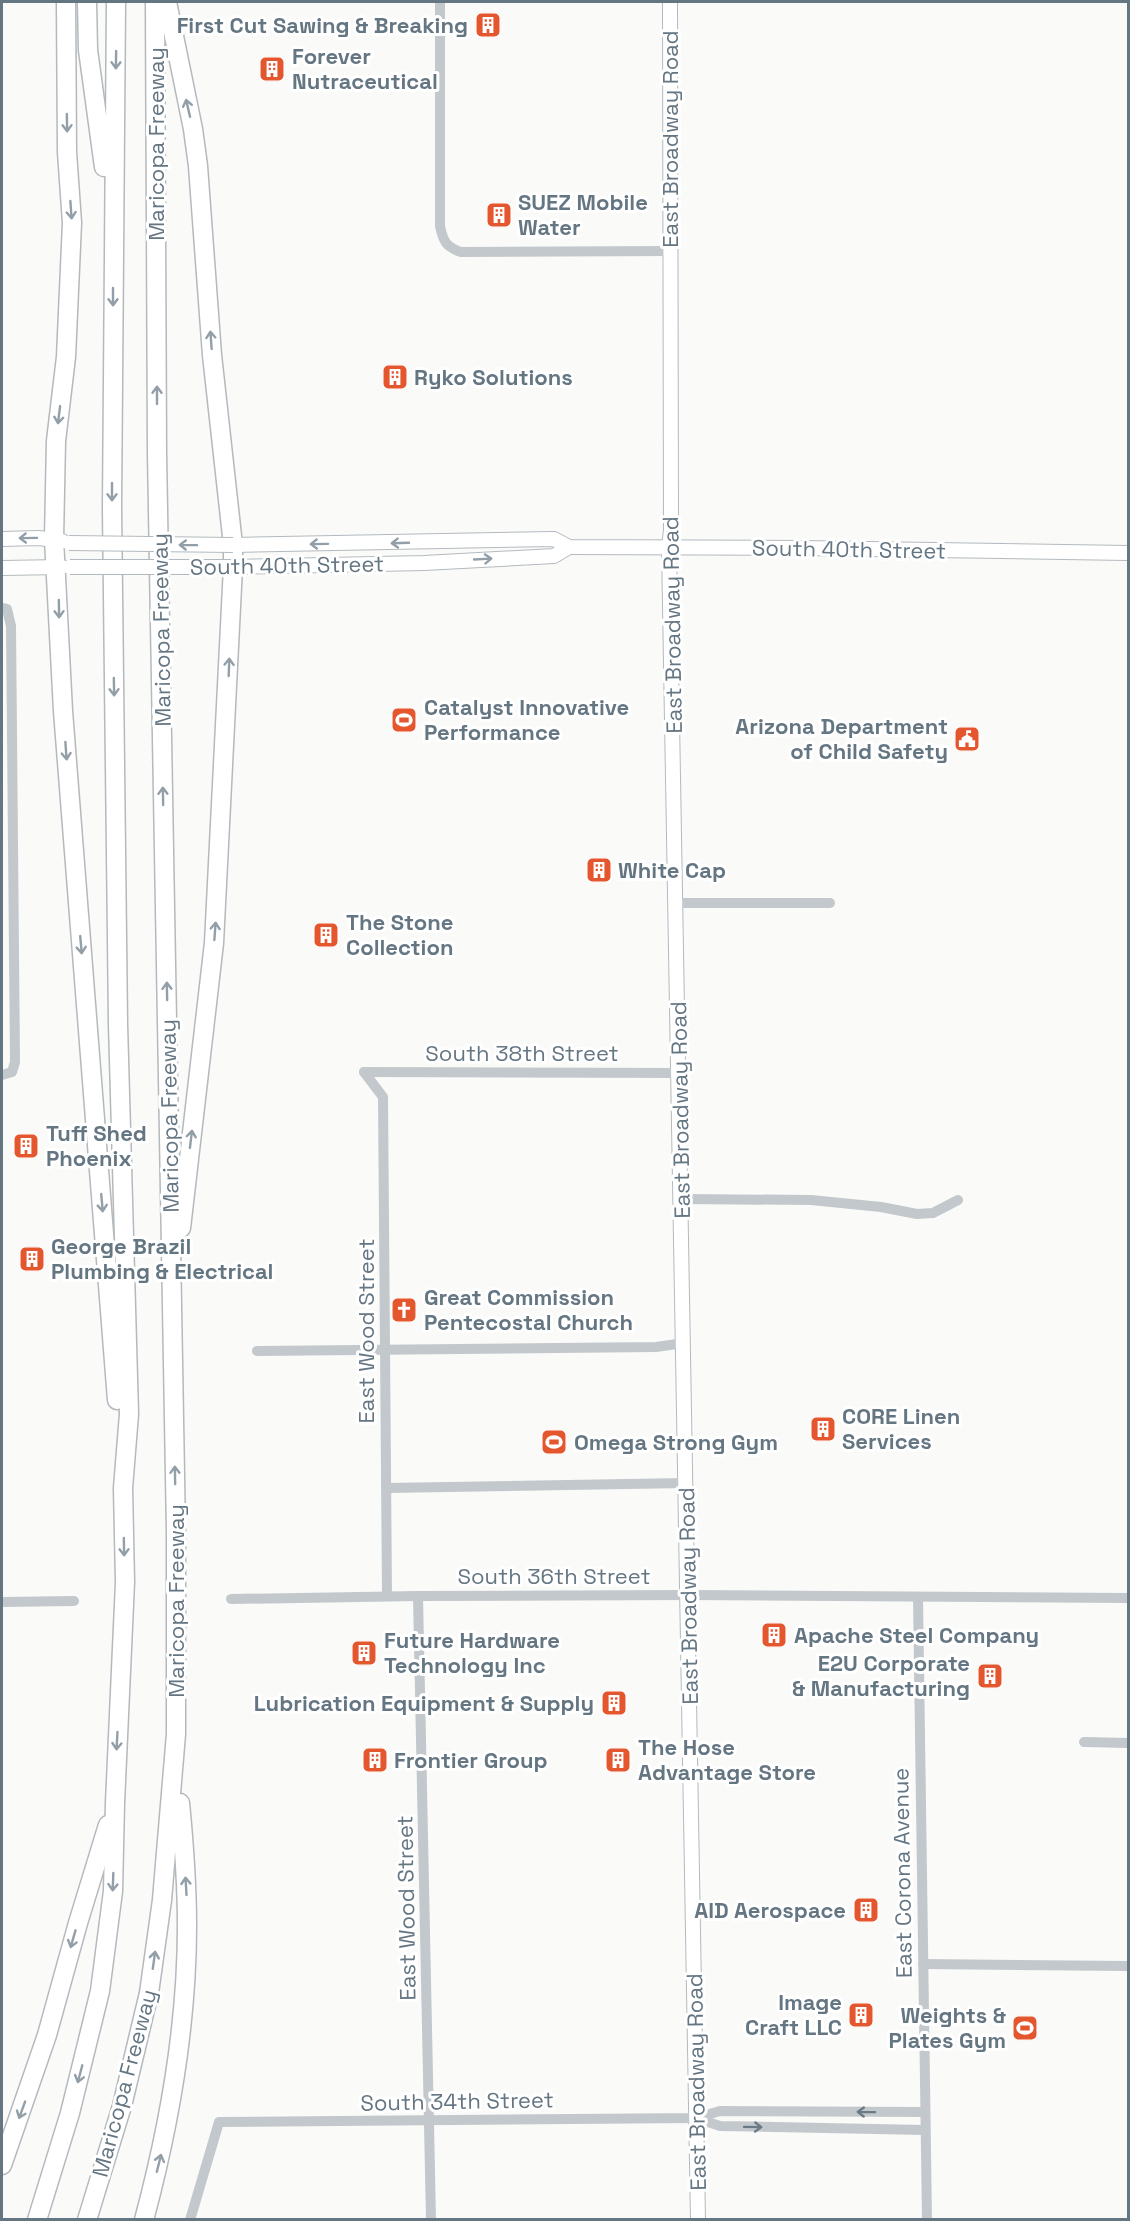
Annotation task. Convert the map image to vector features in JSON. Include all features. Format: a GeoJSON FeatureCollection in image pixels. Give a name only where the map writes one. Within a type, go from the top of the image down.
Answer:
{"type":"FeatureCollection","features":[{"type":"Feature","properties":{"kind":"highway"},"geometry":{"type":"LineString","coordinates":[[66,2],[67,152],[72,223],[66,357],[56,441],[63,567],[61,689],[109,1282],[123,1488]]}},
{"type":"Feature","properties":{"kind":"highway"},"geometry":{"type":"LineString","coordinates":[[87,2],[88,50],[101,131],[113,258]]}},
{"type":"Feature","properties":{"kind":"highway","name":"Maricopa Freeway"},"geometry":{"type":"LineString","coordinates":[[37,2220],[70,2113],[100,1991],[113,1891],[125,1582],[123,1488],[129,1414],[118,1024],[112,508],[116,2]]}},
{"type":"Feature","properties":{"kind":"highway","name":"Maricopa Freeway"},"geometry":{"type":"LineString","coordinates":[[87,2220],[122,2106],[149,1993],[162,1900],[175,1744],[176,1533],[157,453],[155,2]]}},
{"type":"Feature","properties":{"kind":"highway"},"geometry":{"type":"LineString","coordinates":[[167,2],[193,129],[198,166],[213,365],[233,545],[214,943],[172,1301]]}},
{"type":"Feature","properties":{"kind":"highway"},"geometry":{"type":"LineString","coordinates":[[144,2220],[172,2102],[184,2003],[187,1903],[175,1744]]}},
{"type":"Feature","properties":{"kind":"highway"},"geometry":{"type":"LineString","coordinates":[[2,2165],[47,2035],[115,1803]]}},
{"type":"Feature","properties":{"kind":"main road","name":"East Broadway Road"},"geometry":{"type":"LineString","coordinates":[[670,2],[671,530],[669,547],[698,2220]]}},
{"type":"Feature","properties":{"kind":"main road","name":"South 40th Street"},"geometry":{"type":"LineString","coordinates":[[2,539],[233,545],[554,539],[569,547],[1128,553]]}},
{"type":"Feature","properties":{"kind":"main road","name":"South 40th Street"},"geometry":{"type":"LineString","coordinates":[[2,568],[233,567],[424,562],[554,556],[569,547]]}},
{"type":"Feature","properties":{"kind":"street"},"geometry":{"type":"LineString","coordinates":[[440,2],[440,226],[442,238],[448,248],[461,252],[670,251]]}},
{"type":"Feature","properties":{"kind":"street"},"geometry":{"type":"LineString","coordinates":[[4,609],[11,626],[7,814],[15,1062],[7,1074]]}},
{"type":"Feature","properties":{"kind":"street"},"geometry":{"type":"LineString","coordinates":[[676,903],[830,903]]}},
{"type":"Feature","properties":{"kind":"street","name":"South 38th Street"},"geometry":{"type":"LineString","coordinates":[[364,1072],[679,1073]]}},
{"type":"Feature","properties":{"kind":"street","name":"East Wood Street"},"geometry":{"type":"LineString","coordinates":[[364,1072],[383,1097],[387,1596]]}},
{"type":"Feature","properties":{"kind":"street"},"geometry":{"type":"LineString","coordinates":[[681,1199],[811,1200],[917,1214],[933,1213],[958,1200]]}},
{"type":"Feature","properties":{"kind":"street"},"geometry":{"type":"LineString","coordinates":[[257,1351],[656,1347],[684,1343]]}},
{"type":"Feature","properties":{"kind":"street"},"geometry":{"type":"LineString","coordinates":[[386,1488],[686,1483]]}},
{"type":"Feature","properties":{"kind":"street","name":"South 36th Street"},"geometry":{"type":"LineString","coordinates":[[231,1599],[688,1595],[1128,1598]]}},
{"type":"Feature","properties":{"kind":"street","name":"East Wood Street"},"geometry":{"type":"LineString","coordinates":[[418,1596],[431,2220]]}},
{"type":"Feature","properties":{"kind":"street","name":"East Corona Avenue"},"geometry":{"type":"LineString","coordinates":[[918,1598],[927,2220]]}},
{"type":"Feature","properties":{"kind":"street"},"geometry":{"type":"LineString","coordinates":[[2,1602],[74,1601]]}},
{"type":"Feature","properties":{"kind":"street"},"geometry":{"type":"LineString","coordinates":[[1084,1742],[1128,1743]]}},
{"type":"Feature","properties":{"kind":"street"},"geometry":{"type":"LineString","coordinates":[[923,1964],[1128,1966]]}},
{"type":"Feature","properties":{"kind":"street","name":"South 34th Street"},"geometry":{"type":"LineString","coordinates":[[190,2220],[219,2122],[696,2118],[720,2111],[925,2112]]}},
{"type":"Feature","properties":{"kind":"street","name":"South 34th Street"},"geometry":{"type":"LineString","coordinates":[[696,2118],[720,2126],[925,2130]]}},
{"type":"Feature","properties":{"kind":"place","name":"First Cut Sawing & Breaking"},"geometry":{"type":"Point","coordinates":[488,25]}},
{"type":"Feature","properties":{"kind":"place","name":"Forever Nutraceutical"},"geometry":{"type":"Point","coordinates":[272,69]}},
{"type":"Feature","properties":{"kind":"place","name":"SUEZ Mobile Water"},"geometry":{"type":"Point","coordinates":[499,215]}},
{"type":"Feature","properties":{"kind":"place","name":"Ryko Solutions"},"geometry":{"type":"Point","coordinates":[395,377]}},
{"type":"Feature","properties":{"kind":"place","name":"Catalyst Innovative Performance"},"geometry":{"type":"Point","coordinates":[404,720]}},
{"type":"Feature","properties":{"kind":"place","name":"Arizona Department of Child Safety"},"geometry":{"type":"Point","coordinates":[967,739]}},
{"type":"Feature","properties":{"kind":"place","name":"White Cap"},"geometry":{"type":"Point","coordinates":[599,870]}},
{"type":"Feature","properties":{"kind":"place","name":"The Stone Collection"},"geometry":{"type":"Point","coordinates":[326,935]}},
{"type":"Feature","properties":{"kind":"place","name":"Tuff Shed Phoenix"},"geometry":{"type":"Point","coordinates":[26,1146]}},
{"type":"Feature","properties":{"kind":"place","name":"George Brazil Plumbing & Electrical"},"geometry":{"type":"Point","coordinates":[32,1259]}},
{"type":"Feature","properties":{"kind":"place","name":"Great Commission Pentecostal Church"},"geometry":{"type":"Point","coordinates":[404,1310]}},
{"type":"Feature","properties":{"kind":"place","name":"CORE Linen Services"},"geometry":{"type":"Point","coordinates":[823,1429]}},
{"type":"Feature","properties":{"kind":"place","name":"Omega Strong Gym"},"geometry":{"type":"Point","coordinates":[554,1442]}},
{"type":"Feature","properties":{"kind":"place","name":"Apache Steel Company"},"geometry":{"type":"Point","coordinates":[774,1635]}},
{"type":"Feature","properties":{"kind":"place","name":"Future Hardware Technology Inc"},"geometry":{"type":"Point","coordinates":[364,1653]}},
{"type":"Feature","properties":{"kind":"place","name":"E2U Corporate & Manufacturing"},"geometry":{"type":"Point","coordinates":[990,1676]}},
{"type":"Feature","properties":{"kind":"place","name":"Lubrication Equipment & Supply"},"geometry":{"type":"Point","coordinates":[614,1703]}},
{"type":"Feature","properties":{"kind":"place","name":"Frontier Group"},"geometry":{"type":"Point","coordinates":[375,1760]}},
{"type":"Feature","properties":{"kind":"place","name":"The Hose Advantage Store"},"geometry":{"type":"Point","coordinates":[618,1760]}},
{"type":"Feature","properties":{"kind":"place","name":"AID Aerospace"},"geometry":{"type":"Point","coordinates":[866,1910]}},
{"type":"Feature","properties":{"kind":"place","name":"Image Craft LLC"},"geometry":{"type":"Point","coordinates":[861,2015]}},
{"type":"Feature","properties":{"kind":"place","name":"Weights & Plates Gym"},"geometry":{"type":"Point","coordinates":[1025,2028]}}]}
